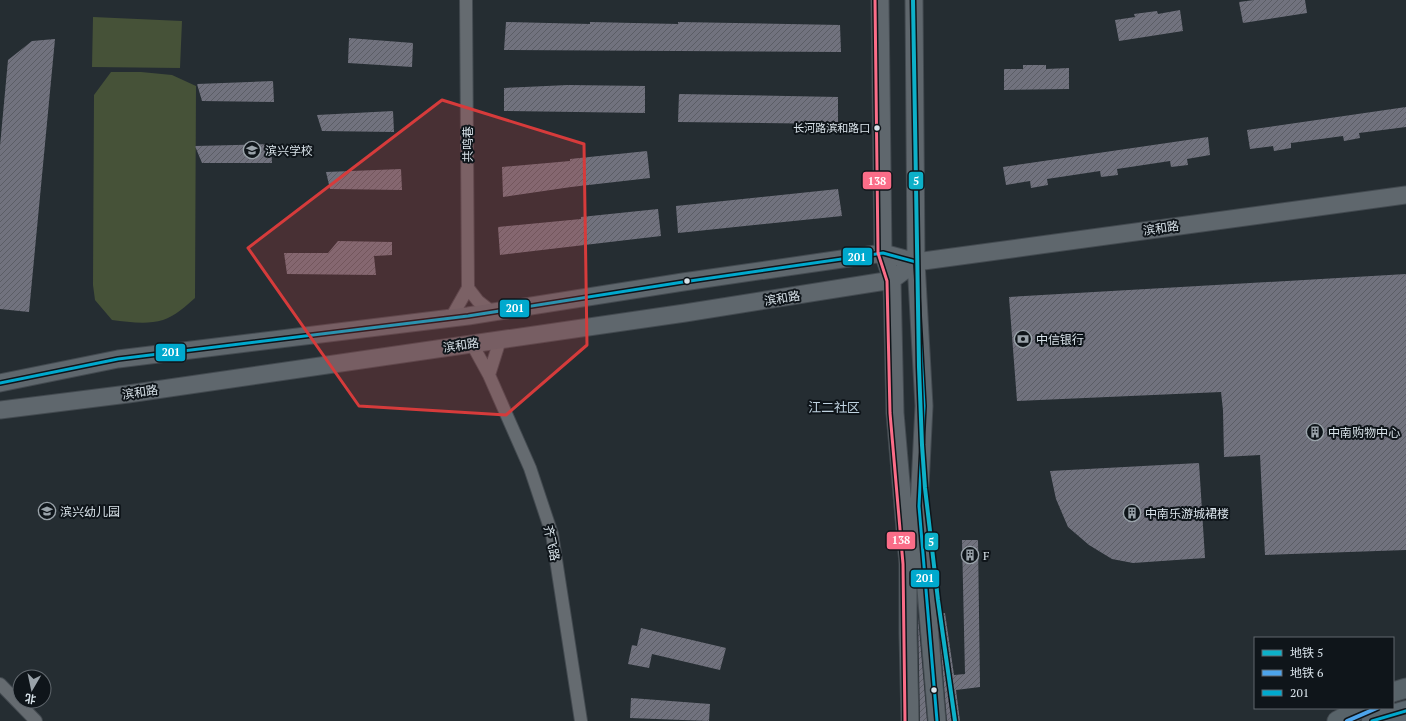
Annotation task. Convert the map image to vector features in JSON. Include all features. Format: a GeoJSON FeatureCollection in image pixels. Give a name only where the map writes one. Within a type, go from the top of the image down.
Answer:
{"type":"FeatureCollection","features":[{"type":"Feature","properties":{"kind":"highway"},"geometry":{"type":"LineString","coordinates":[[1372,721],[1406,711]]}},
{"type":"Feature","properties":{"kind":"main road"},"geometry":{"type":"LineString","coordinates":[[880,0],[883,254],[892,280],[895,413],[908,564],[910,721]]}},
{"type":"Feature","properties":{"kind":"main road"},"geometry":{"type":"LineString","coordinates":[[914,0],[916,262],[924,406],[919,506],[936,721]]}},
{"type":"Feature","properties":{"kind":"main road","name":"滨和路"},"geometry":{"type":"LineString","coordinates":[[0,383],[118,359],[451,318],[683,282],[883,254],[916,262],[1406,194]]}},
{"type":"Feature","properties":{"kind":"main road","name":"滨和路"},"geometry":{"type":"LineString","coordinates":[[0,410],[143,392],[500,340],[685,313],[892,280],[916,262]]}},
{"type":"Feature","properties":{"kind":"main road"},"geometry":{"type":"LineString","coordinates":[[1394,692],[1406,688]]}},
{"type":"Feature","properties":{"kind":"main road"},"geometry":{"type":"LineString","coordinates":[[1337,721],[1360,709]]}},
{"type":"Feature","properties":{"kind":"street","name":"共鸣巷"},"geometry":{"type":"LineString","coordinates":[[451,318],[468,288],[466,0]]}},
{"type":"Feature","properties":{"kind":"street"},"geometry":{"type":"LineString","coordinates":[[468,288],[480,303],[492,312]]}},
{"type":"Feature","properties":{"kind":"street"},"geometry":{"type":"LineString","coordinates":[[489,375],[500,340]]}},
{"type":"Feature","properties":{"kind":"street","name":"齐飞路"},"geometry":{"type":"LineString","coordinates":[[472,344],[489,375],[530,468],[552,534],[581,721]]}},
{"type":"Feature","properties":{"kind":"street"},"geometry":{"type":"LineString","coordinates":[[0,684],[36,721]]}},
{"type":"Feature","properties":{"kind":"highlighted area"},"geometry":{"type":"Polygon","coordinates":[[[442,100],[584,144],[587,345],[506,415],[359,406],[248,248],[442,100]]]}},
{"type":"Feature","properties":{"kind":"green space"},"geometry":{"type":"Polygon","coordinates":[[[93,17],[182,21],[180,68],[92,67],[93,17]]]}},
{"type":"Feature","properties":{"kind":"green space"},"geometry":{"type":"Polygon","coordinates":[[[111,72],[141,72],[172,75],[196,86],[195,298],[176,313],[157,322],[138,323],[112,320],[95,300],[93,285],[94,95],[111,72]]]}},
{"type":"Feature","properties":{"kind":"building"},"geometry":{"type":"Polygon","coordinates":[[[1254,0],[1305,0],[1307,13],[1243,23],[1239,2],[1254,0]]]}},
{"type":"Feature","properties":{"kind":"building"},"geometry":{"type":"Polygon","coordinates":[[[1180,10],[1183,31],[1119,41],[1115,20],[1135,17],[1134,14],[1157,11],[1158,14],[1180,10]]]}},
{"type":"Feature","properties":{"kind":"building"},"geometry":{"type":"Polygon","coordinates":[[[506,22],[678,24],[678,22],[840,25],[841,52],[504,50],[506,22]]]}},
{"type":"Feature","properties":{"kind":"building"},"geometry":{"type":"Polygon","coordinates":[[[349,38],[413,43],[412,67],[348,63],[349,38]]]}},
{"type":"Feature","properties":{"kind":"building"},"geometry":{"type":"Polygon","coordinates":[[[55,39],[29,312],[0,309],[0,146],[8,60],[32,41],[55,39]]]}},
{"type":"Feature","properties":{"kind":"building"},"geometry":{"type":"Polygon","coordinates":[[[1023,65],[1046,65],[1046,69],[1069,68],[1069,89],[1004,90],[1004,69],[1023,69],[1023,65]]]}},
{"type":"Feature","properties":{"kind":"building"},"geometry":{"type":"Polygon","coordinates":[[[273,81],[274,102],[202,101],[197,84],[273,81]]]}},
{"type":"Feature","properties":{"kind":"building"},"geometry":{"type":"Polygon","coordinates":[[[568,85],[645,86],[645,113],[504,111],[504,88],[568,85]]]}},
{"type":"Feature","properties":{"kind":"building"},"geometry":{"type":"Polygon","coordinates":[[[679,94],[838,97],[838,124],[678,122],[679,94]]]}},
{"type":"Feature","properties":{"kind":"building"},"geometry":{"type":"Polygon","coordinates":[[[1406,107],[1406,127],[1359,133],[1360,138],[1344,141],[1343,136],[1291,143],[1291,148],[1274,151],[1273,146],[1250,149],[1247,130],[1406,107]]]}},
{"type":"Feature","properties":{"kind":"building"},"geometry":{"type":"Polygon","coordinates":[[[393,111],[394,132],[322,131],[317,115],[393,111]]]}},
{"type":"Feature","properties":{"kind":"building"},"geometry":{"type":"Polygon","coordinates":[[[1208,137],[1210,155],[1187,159],[1188,165],[1171,167],[1170,161],[1117,169],[1118,175],[1101,177],[1100,171],[1047,179],[1048,185],[1031,188],[1030,181],[1006,185],[1003,167],[1208,137]]]}},
{"type":"Feature","properties":{"kind":"building"},"geometry":{"type":"Polygon","coordinates":[[[271,144],[272,163],[202,163],[195,146],[271,144]]]}},
{"type":"Feature","properties":{"kind":"building"},"geometry":{"type":"Polygon","coordinates":[[[647,151],[650,178],[571,187],[503,197],[502,167],[570,161],[570,159],[647,151]]]}},
{"type":"Feature","properties":{"kind":"building"},"geometry":{"type":"Polygon","coordinates":[[[401,169],[402,190],[330,189],[326,172],[401,169]]]}},
{"type":"Feature","properties":{"kind":"building"},"geometry":{"type":"Polygon","coordinates":[[[838,189],[842,216],[678,233],[676,206],[838,189]]]}},
{"type":"Feature","properties":{"kind":"building"},"geometry":{"type":"Polygon","coordinates":[[[658,209],[661,236],[500,255],[498,227],[581,219],[581,217],[658,209]]]}},
{"type":"Feature","properties":{"kind":"building"},"geometry":{"type":"Polygon","coordinates":[[[338,241],[392,242],[392,255],[374,256],[376,275],[287,274],[284,253],[328,253],[338,241]]]}},
{"type":"Feature","properties":{"kind":"building","name":"中南购物中心"},"geometry":{"type":"Polygon","coordinates":[[[1406,274],[1406,550],[1265,555],[1260,455],[1224,457],[1221,392],[1017,401],[1009,297],[1406,274]]]}},
{"type":"Feature","properties":{"kind":"building","name":"中南乐游城裙楼"},"geometry":{"type":"Polygon","coordinates":[[[1199,463],[1205,558],[1133,563],[1112,559],[1089,545],[1068,527],[1056,499],[1050,471],[1199,463]]]}},
{"type":"Feature","properties":{"kind":"building"},"geometry":{"type":"Polygon","coordinates":[[[962,540],[978,540],[980,687],[956,690],[960,721],[947,721],[938,614],[945,613],[954,675],[965,674],[962,540]]]}},
{"type":"Feature","properties":{"kind":"building"},"geometry":{"type":"Polygon","coordinates":[[[918,616],[927,721],[920,721],[918,616]]]}},
{"type":"Feature","properties":{"kind":"building"},"geometry":{"type":"Polygon","coordinates":[[[641,628],[726,648],[720,670],[652,654],[649,668],[628,664],[632,645],[637,646],[641,628]]]}},
{"type":"Feature","properties":{"kind":"building"},"geometry":{"type":"Polygon","coordinates":[[[631,698],[710,704],[709,721],[630,718],[631,698]]]}},
{"type":"Feature","properties":{"kind":"metro line","name":"5"},"geometry":{"type":"LineString","coordinates":[[913,0],[919,367],[922,445],[925,488],[938,600],[955,721]]}},
{"type":"Feature","properties":{"kind":"metro line","name":"6"},"geometry":{"type":"LineString","coordinates":[[1347,721],[1375,709]]}},
{"type":"Feature","properties":{"kind":"transit line","name":"138"},"geometry":{"type":"LineString","coordinates":[[875,0],[878,253],[887,281],[890,413],[903,564],[905,721]]}},
{"type":"Feature","properties":{"kind":"transit line","name":"201"},"geometry":{"type":"LineString","coordinates":[[0,383],[118,359],[468,316],[683,282],[883,253],[916,262],[924,406],[919,506],[937,721]]}},
{"type":"Feature","properties":{"kind":"transit line","name":"201"},"geometry":{"type":"LineString","coordinates":[[1372,721],[1406,711]]}},
{"type":"Feature","properties":{"kind":"place","name":"长河路滨和路口"},"geometry":{"type":"Point","coordinates":[877,128]}},
{"type":"Feature","properties":{"kind":"place","name":"滨兴学校"},"geometry":{"type":"Point","coordinates":[252,150]}},
{"type":"Feature","properties":{"kind":"place","name":"中信银行"},"geometry":{"type":"Point","coordinates":[1023,339]}},
{"type":"Feature","properties":{"kind":"place","name":"中南购物中心"},"geometry":{"type":"Point","coordinates":[1315,432]}},
{"type":"Feature","properties":{"kind":"place","name":"滨兴幼儿园"},"geometry":{"type":"Point","coordinates":[47,511]}},
{"type":"Feature","properties":{"kind":"place","name":"中南乐游城裙楼"},"geometry":{"type":"Point","coordinates":[1132,513]}},
{"type":"Feature","properties":{"kind":"place","name":"F"},"geometry":{"type":"Point","coordinates":[970,555]}},
{"type":"Feature","properties":{"kind":"district","name":"江二社区"},"geometry":{"type":"Point","coordinates":[834,407]}}]}
